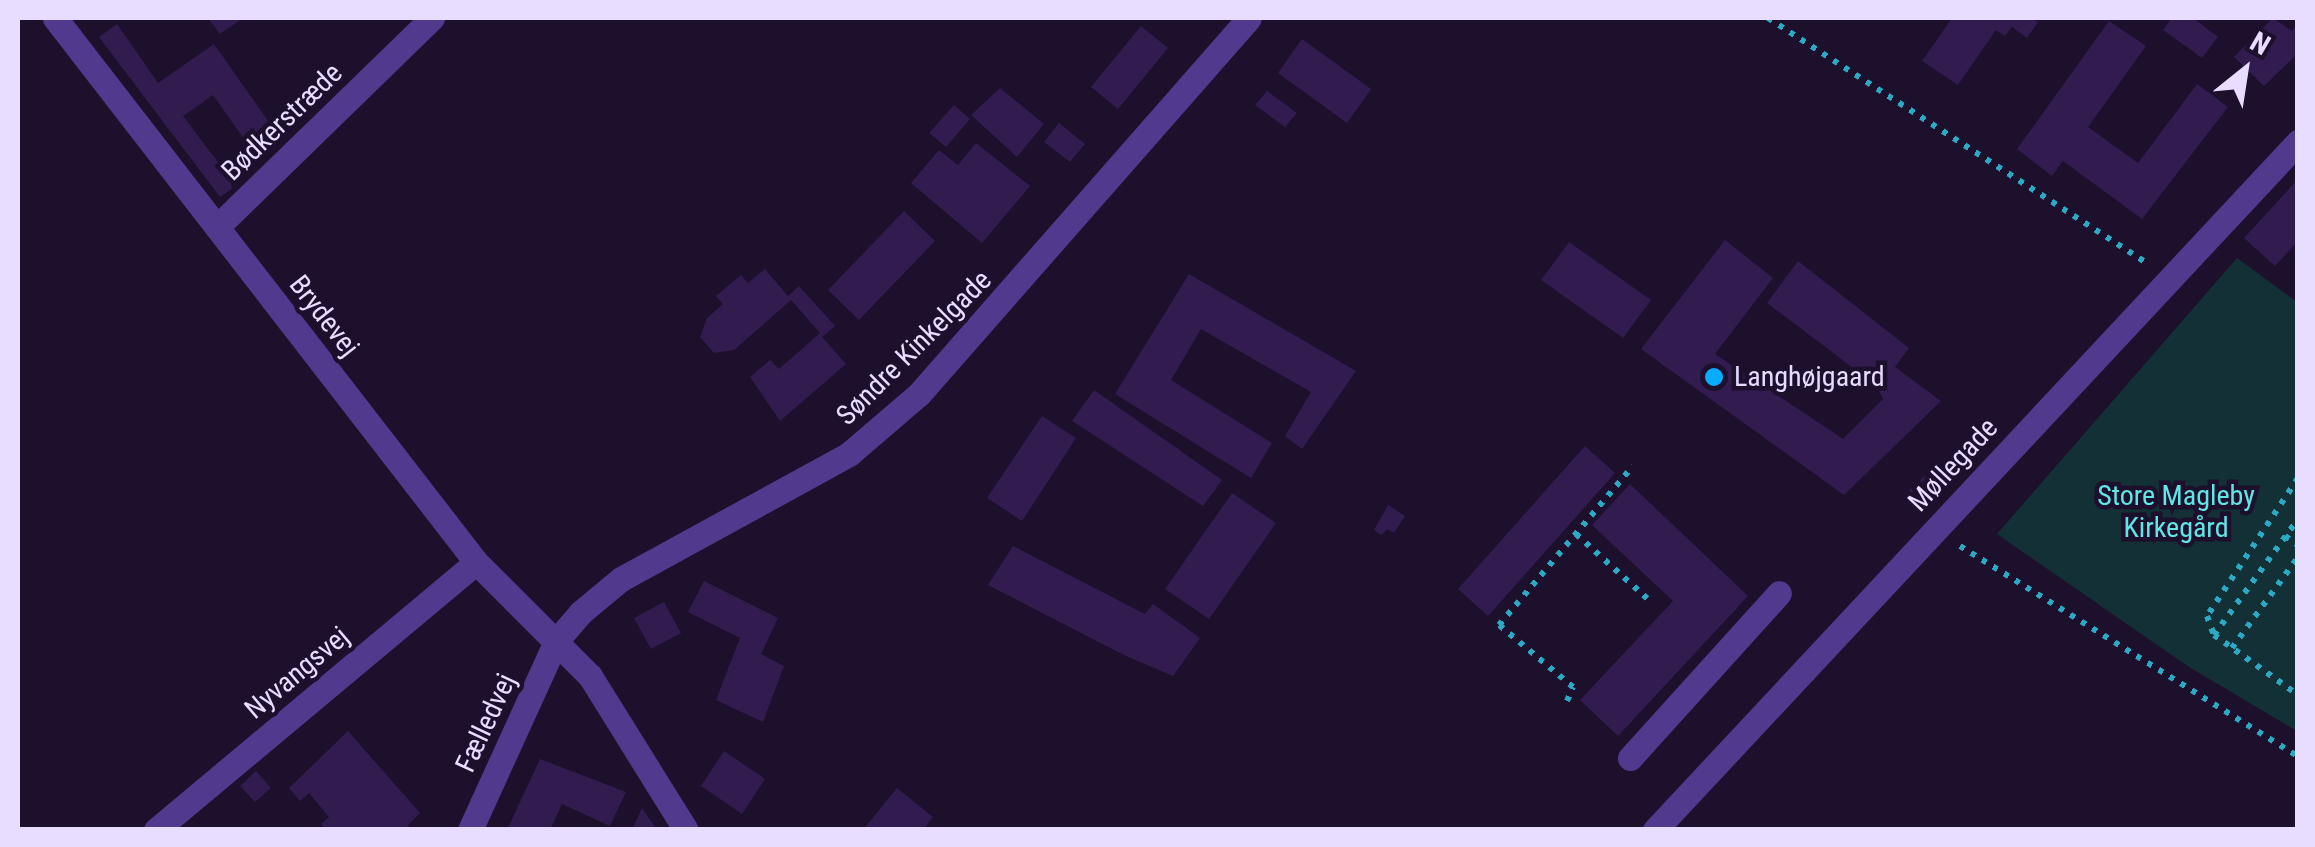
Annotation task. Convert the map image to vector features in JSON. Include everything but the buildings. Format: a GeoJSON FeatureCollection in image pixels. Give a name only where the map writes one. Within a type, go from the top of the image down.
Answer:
{"type":"FeatureCollection","features":[{"type":"Feature","properties":{"kind":"street","name":"Brydevej"},"geometry":{"type":"LineString","coordinates":[[55,18],[476,562],[590,676],[686,830]]}},
{"type":"Feature","properties":{"kind":"street","name":"Bødkerstræde"},"geometry":{"type":"LineString","coordinates":[[218,227],[432,18]]}},
{"type":"Feature","properties":{"kind":"street","name":"Søndre Kinkelgade"},"geometry":{"type":"LineString","coordinates":[[556,641],[621,580],[788,493],[849,454],[918,394],[1249,18]]}},
{"type":"Feature","properties":{"kind":"street","name":"Møllegade"},"geometry":{"type":"LineString","coordinates":[[1654,830],[2298,142]]}},
{"type":"Feature","properties":{"kind":"street","name":"Nyvangsvej"},"geometry":{"type":"LineString","coordinates":[[156,830],[476,562]]}},
{"type":"Feature","properties":{"kind":"street"},"geometry":{"type":"LineString","coordinates":[[1630,758],[1779,593]]}},
{"type":"Feature","properties":{"kind":"street","name":"Fælledvej"},"geometry":{"type":"LineString","coordinates":[[470,830],[556,641]]}},
{"type":"Feature","properties":{"kind":"path"},"geometry":{"type":"LineString","coordinates":[[1768,18],[2171,278]]}},
{"type":"Feature","properties":{"kind":"path"},"geometry":{"type":"LineString","coordinates":[[1567,701],[1573,687],[1499,625],[1633,466]]}},
{"type":"Feature","properties":{"kind":"path"},"geometry":{"type":"LineString","coordinates":[[2298,478],[2208,616],[2214,635],[2298,695]]}},
{"type":"Feature","properties":{"kind":"path"},"geometry":{"type":"LineString","coordinates":[[2214,635],[2298,519]]}},
{"type":"Feature","properties":{"kind":"path"},"geometry":{"type":"LineString","coordinates":[[1933,530],[2298,756]]}},
{"type":"Feature","properties":{"kind":"path"},"geometry":{"type":"LineString","coordinates":[[1576,534],[1651,602]]}},
{"type":"Feature","properties":{"kind":"path"},"geometry":{"type":"LineString","coordinates":[[2285,536],[2298,545]]}},
{"type":"Feature","properties":{"kind":"path"},"geometry":{"type":"LineString","coordinates":[[2232,648],[2298,557]]}},
{"type":"Feature","properties":{"kind":"green space","name":"Store Magleby Kirkegård"},"geometry":{"type":"Polygon","coordinates":[[[2237,258],[2297,302],[2297,731],[2189,667],[1997,534],[2237,258]]]}},
{"type":"Feature","properties":{"kind":"place","name":"Langhøjgaard"},"geometry":{"type":"Point","coordinates":[1714,377]}}]}
